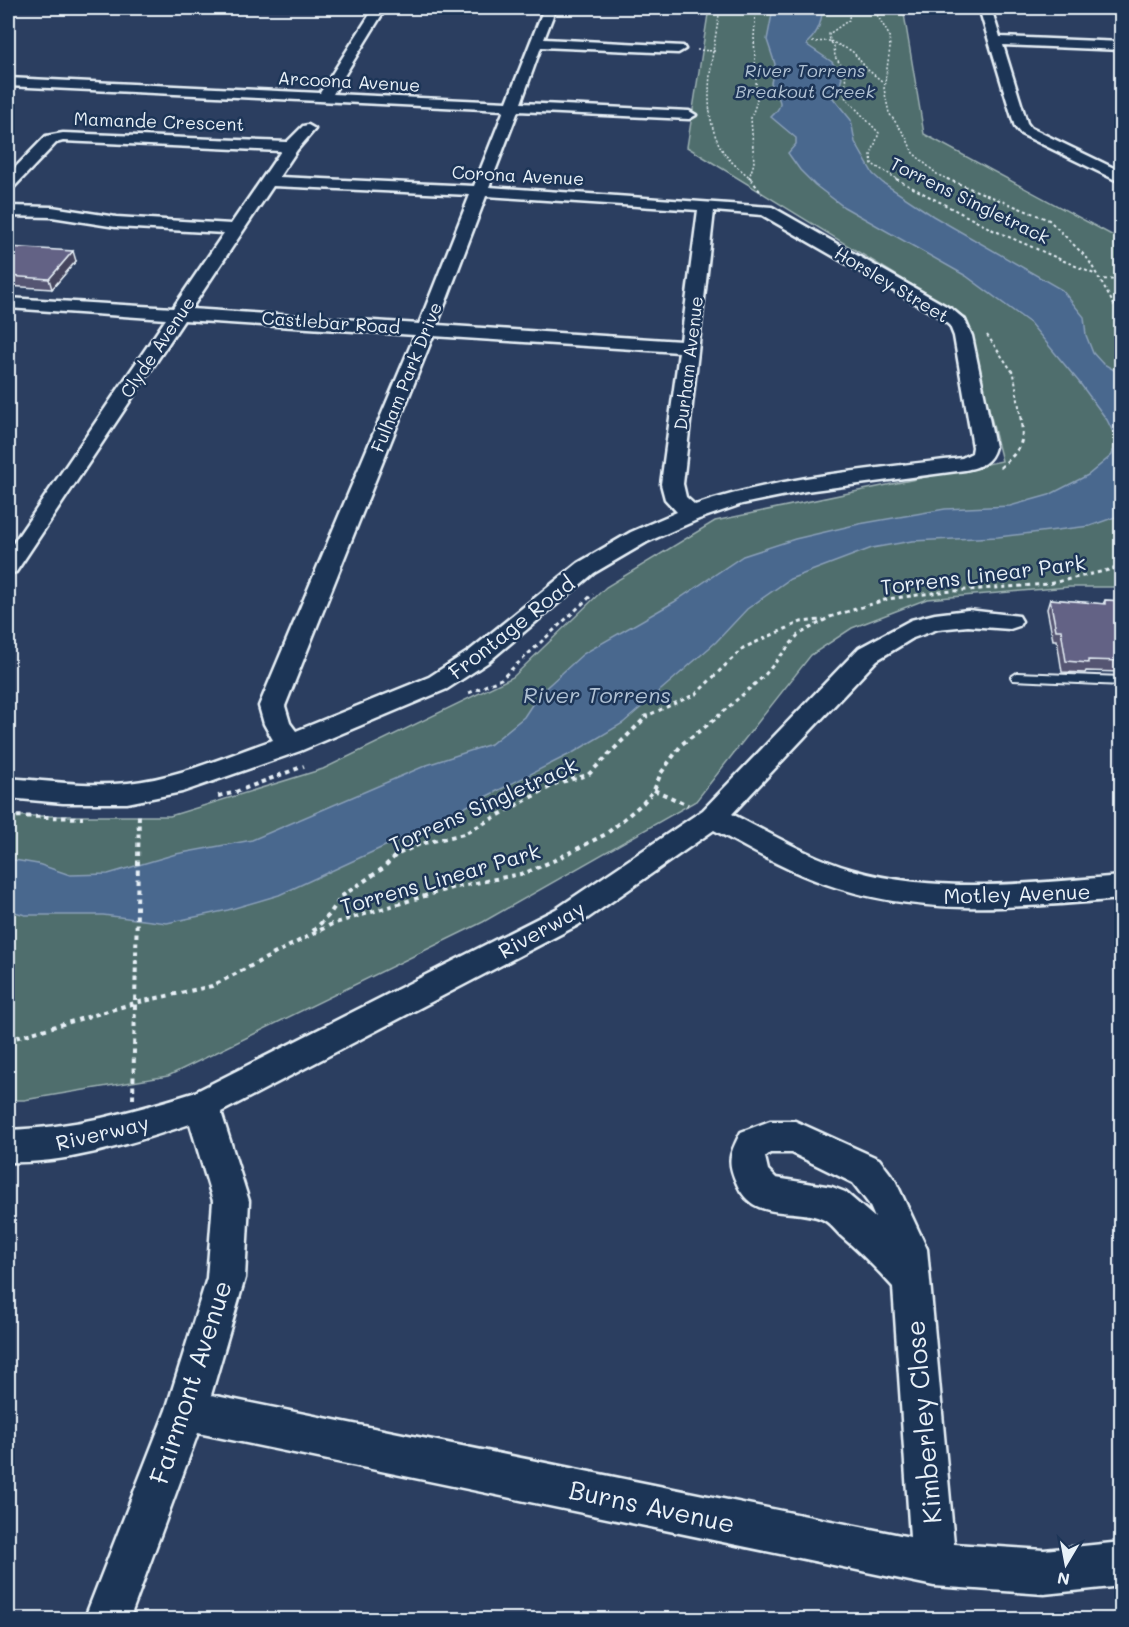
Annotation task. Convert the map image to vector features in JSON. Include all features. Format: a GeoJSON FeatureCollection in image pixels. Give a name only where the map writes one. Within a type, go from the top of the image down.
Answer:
{"type":"FeatureCollection","features":[{"type":"Feature","properties":{"kind":"street"},"geometry":{"type":"LineString","coordinates":[[323,99],[380,8]]}},
{"type":"Feature","properties":{"kind":"street","name":"Fulham Park Drive"},"geometry":{"type":"LineString","coordinates":[[290,744],[277,724],[272,706],[426,328],[550,8]]}},
{"type":"Feature","properties":{"kind":"street"},"geometry":{"type":"LineString","coordinates":[[985,8],[1020,124],[1026,130],[1122,178]]}},
{"type":"Feature","properties":{"kind":"street"},"geometry":{"type":"LineString","coordinates":[[996,41],[1122,46]]}},
{"type":"Feature","properties":{"kind":"street"},"geometry":{"type":"LineString","coordinates":[[536,43],[678,49]]}},
{"type":"Feature","properties":{"kind":"street","name":"Arcoona Avenue"},"geometry":{"type":"LineString","coordinates":[[8,82],[688,115]]}},
{"type":"Feature","properties":{"kind":"street","name":"Clyde Avenue"},"geometry":{"type":"LineString","coordinates":[[8,567],[291,147],[308,129]]}},
{"type":"Feature","properties":{"kind":"street","name":"Mamande Crescent"},"geometry":{"type":"LineString","coordinates":[[8,184],[51,139],[63,137],[291,147]]}},
{"type":"Feature","properties":{"kind":"street","name":"Corona Avenue"},"geometry":{"type":"LineString","coordinates":[[268,181],[478,191],[766,210]]}},
{"type":"Feature","properties":{"kind":"street","name":"Durham Avenue"},"geometry":{"type":"LineString","coordinates":[[691,514],[676,499],[672,484],[707,206]]}},
{"type":"Feature","properties":{"kind":"street","name":"Horsley Street"},"geometry":{"type":"LineString","coordinates":[[766,210],[947,314],[958,324],[963,336],[984,447],[983,454],[977,460]]}},
{"type":"Feature","properties":{"kind":"street"},"geometry":{"type":"LineString","coordinates":[[8,212],[52,212],[116,222],[236,229]]}},
{"type":"Feature","properties":{"kind":"street","name":"Castlebar Road"},"geometry":{"type":"LineString","coordinates":[[8,303],[181,312],[691,347]]}},
{"type":"Feature","properties":{"kind":"street","name":"Frontage Road"},"geometry":{"type":"LineString","coordinates":[[8,788],[63,793],[127,793],[172,785],[290,744],[438,683],[478,657],[585,568],[639,537],[691,514],[737,498],[806,484],[965,464],[977,460]]}},
{"type":"Feature","properties":{"kind":"street","name":"Riverway"},"geometry":{"type":"LineString","coordinates":[[8,1146],[35,1146],[132,1128],[202,1105],[567,917],[713,817],[868,654],[899,634],[944,618],[1010,621]]}},
{"type":"Feature","properties":{"kind":"street","name":"Motley Avenue"},"geometry":{"type":"LineString","coordinates":[[713,817],[797,859],[854,882],[923,896],[976,898],[1122,887]]}},
{"type":"Feature","properties":{"kind":"street","name":"Fairmont Avenue"},"geometry":{"type":"LineString","coordinates":[[106,1620],[186,1410],[226,1278],[231,1201],[202,1105]]}},
{"type":"Feature","properties":{"kind":"street","name":"Kimberley Close"},"geometry":{"type":"LineString","coordinates":[[911,1280],[934,1564]]}},
{"type":"Feature","properties":{"kind":"street","name":"Burns Avenue"},"geometry":{"type":"LineString","coordinates":[[186,1410],[934,1564],[1044,1572],[1122,1564]]}},
{"type":"Feature","properties":{"kind":"lane"},"geometry":{"type":"LineString","coordinates":[[1017,677],[1122,681]]}},
{"type":"Feature","properties":{"kind":"path"},"geometry":{"type":"LineString","coordinates":[[720,8],[709,95],[713,129],[724,153],[760,188],[766,210]]}},
{"type":"Feature","properties":{"kind":"path"},"geometry":{"type":"LineString","coordinates":[[749,178],[754,164],[752,118],[757,101],[754,38],[757,9],[773,8]]}},
{"type":"Feature","properties":{"kind":"path"},"geometry":{"type":"LineString","coordinates":[[830,41],[829,34],[849,20],[850,8]]}},
{"type":"Feature","properties":{"kind":"path"},"geometry":{"type":"LineString","coordinates":[[873,8],[889,35],[890,48],[884,82],[889,113],[906,137],[913,153],[938,175],[1049,220],[1088,260],[1122,319]]}},
{"type":"Feature","properties":{"kind":"path"},"geometry":{"type":"LineString","coordinates":[[812,42],[830,41],[852,51],[868,70],[884,82]]}},
{"type":"Feature","properties":{"kind":"path","name":"Torrens Singletrack"},"geometry":{"type":"LineString","coordinates":[[830,41],[834,46],[835,57],[846,71],[844,79],[847,89],[844,96],[879,133],[869,156],[872,165],[910,188],[993,230],[1096,275]]}},
{"type":"Feature","properties":{"kind":"path"},"geometry":{"type":"LineString","coordinates":[[1098,279],[1122,280]]}},
{"type":"Feature","properties":{"kind":"path","name":"Torrens Linear Park"},"geometry":{"type":"LineString","coordinates":[[8,1040],[135,1003],[212,986],[332,924],[451,888],[505,878],[555,860],[606,834],[643,803],[654,790],[661,773],[682,744],[764,676],[798,635],[824,619],[888,599],[940,592],[1029,586],[1084,577],[1122,567]]}},
{"type":"Feature","properties":{"kind":"path"},"geometry":{"type":"LineString","coordinates":[[459,697],[501,679],[522,657],[595,593]]}},
{"type":"Feature","properties":{"kind":"path","name":"Torrens Singletrack"},"geometry":{"type":"LineString","coordinates":[[311,934],[329,915],[342,896],[382,869],[396,855],[420,844],[464,834],[557,783],[588,775],[644,717],[696,694],[743,648],[801,622],[824,619]]}},
{"type":"Feature","properties":{"kind":"path"},"geometry":{"type":"LineString","coordinates":[[210,798],[297,770],[307,763]]}},
{"type":"Feature","properties":{"kind":"path"},"geometry":{"type":"LineString","coordinates":[[654,790],[713,817]]}},
{"type":"Feature","properties":{"kind":"path"},"geometry":{"type":"LineString","coordinates":[[139,810],[148,809]]}},
{"type":"Feature","properties":{"kind":"path"},"geometry":{"type":"LineString","coordinates":[[132,1128],[139,833]]}},
{"type":"Feature","properties":{"kind":"green space"},"geometry":{"type":"Polygon","coordinates":[[[709,8],[903,8],[924,134],[1121,240],[1121,304],[1115,305],[1122,313],[1121,587],[1069,587],[927,599],[852,628],[811,655],[696,801],[483,922],[168,1076],[24,1100],[8,1100],[8,816],[170,816],[323,769],[513,677],[606,587],[715,521],[1002,461],[966,318],[687,147],[709,8]]]}},
{"type":"Feature","properties":{"kind":"water","name":"River Torrens"},"geometry":{"type":"Polygon","coordinates":[[[777,8],[823,8],[819,26],[807,45],[832,62],[842,77],[833,98],[851,120],[855,142],[873,174],[933,216],[1062,290],[1084,317],[1086,335],[1093,353],[1102,363],[1121,374],[1121,515],[1090,526],[998,537],[912,541],[872,548],[790,579],[747,609],[716,642],[623,723],[574,752],[420,830],[279,895],[228,910],[167,923],[103,915],[25,915],[8,910],[8,859],[38,864],[70,875],[108,874],[176,854],[252,840],[427,765],[491,744],[524,717],[539,694],[583,654],[674,602],[743,556],[795,539],[859,524],[945,509],[1010,506],[1049,495],[1088,475],[1112,455],[1116,438],[1107,420],[1030,323],[966,276],[844,207],[815,185],[800,170],[788,153],[796,144],[796,138],[771,117],[780,104],[771,83],[775,64],[767,40],[772,14],[777,8]]]}},
{"type":"Feature","properties":{"kind":"building"},"geometry":{"type":"Polygon","coordinates":[[[8,247],[73,251],[49,279],[8,276],[8,247]]]}},
{"type":"Feature","properties":{"kind":"building"},"geometry":{"type":"Polygon","coordinates":[[[1050,599],[1105,604],[1105,600],[1122,601],[1122,661],[1088,660],[1088,663],[1066,661],[1061,630],[1056,630],[1050,599]]]}},
{"type":"Feature","properties":{"kind":"water label","name":"River Torrens Breakout Creek"},"geometry":{"type":"Point","coordinates":[805,80]}}]}
